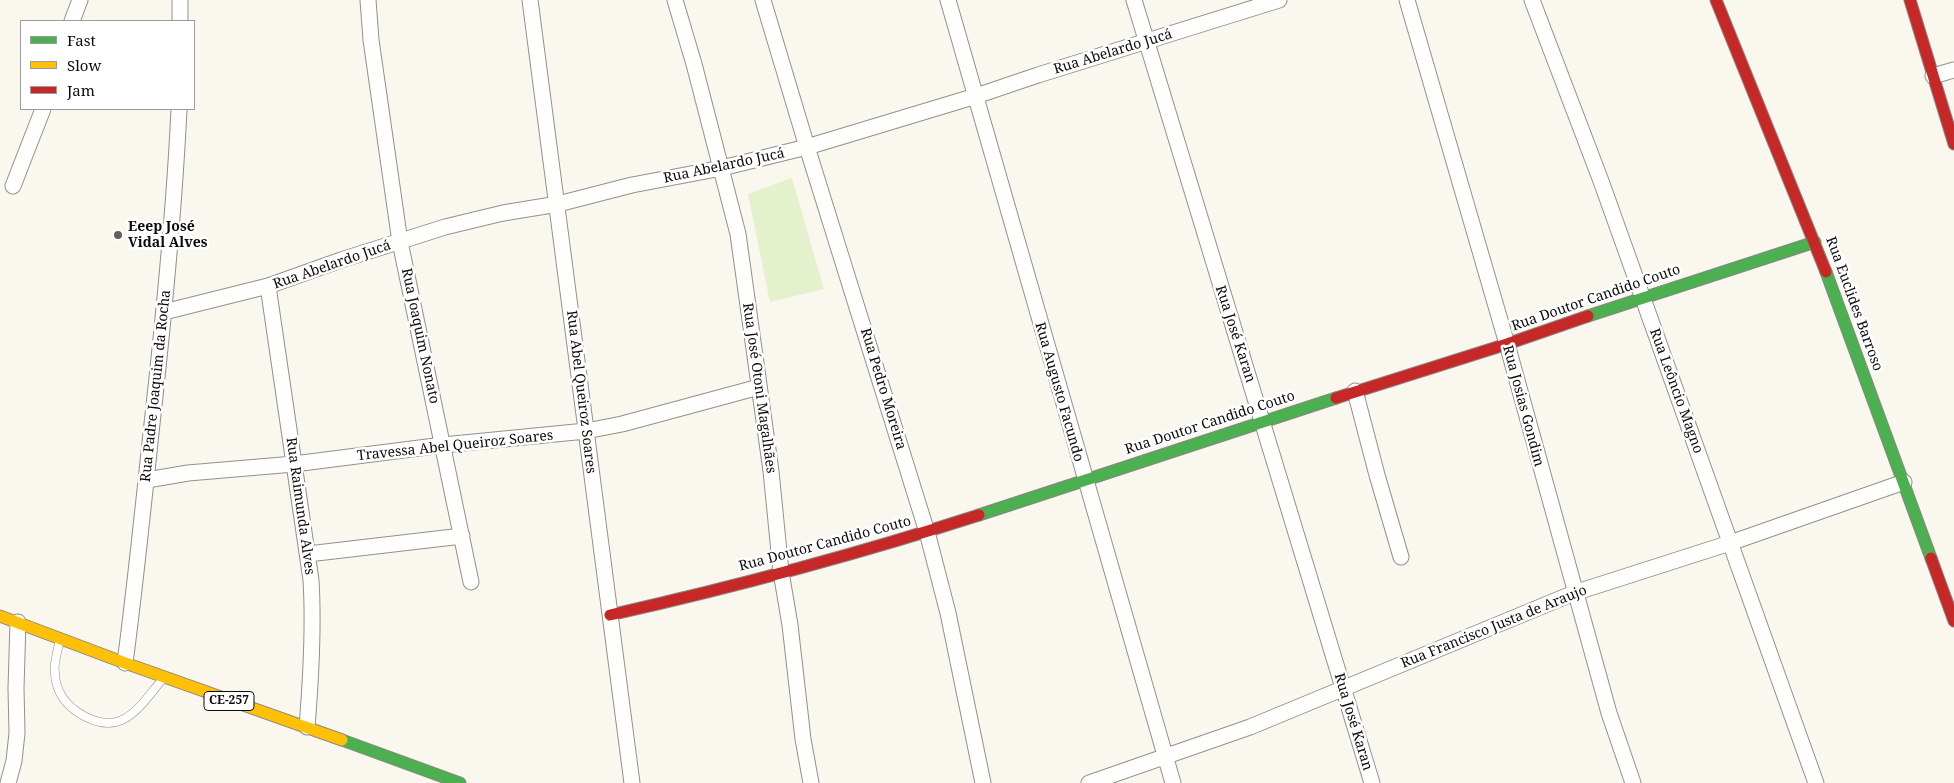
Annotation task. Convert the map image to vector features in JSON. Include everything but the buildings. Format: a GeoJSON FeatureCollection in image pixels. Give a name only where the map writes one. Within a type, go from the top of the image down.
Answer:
{"type":"FeatureCollection","features":[{"type":"Feature","properties":{"kind":"street"},"geometry":{"type":"LineString","coordinates":[[72,20],[80,0]]}},
{"type":"Feature","properties":{"kind":"street"},"geometry":{"type":"LineString","coordinates":[[180,0],[180,20]]}},
{"type":"Feature","properties":{"kind":"street","name":"Rua Joaquim Nonato"},"geometry":{"type":"LineString","coordinates":[[368,0],[371,40],[400,242],[471,582]]}},
{"type":"Feature","properties":{"kind":"street","name":"Rua Abel Queiroz Soares"},"geometry":{"type":"LineString","coordinates":[[530,0],[632,783]]}},
{"type":"Feature","properties":{"kind":"street","name":"Rua José Otoni Magalhães"},"geometry":{"type":"LineString","coordinates":[[675,0],[722,168],[738,234],[771,472],[781,572],[790,625],[803,739],[811,783]]}},
{"type":"Feature","properties":{"kind":"street","name":"Rua Pedro Moreira"},"geometry":{"type":"LineString","coordinates":[[763,0],[926,532],[948,613],[983,783]]}},
{"type":"Feature","properties":{"kind":"street","name":"Rua Augusto Facundo"},"geometry":{"type":"LineString","coordinates":[[948,0],[1173,783]]}},
{"type":"Feature","properties":{"kind":"street","name":"Rua José Karan"},"geometry":{"type":"LineString","coordinates":[[1134,0],[1145,42],[1372,783]]}},
{"type":"Feature","properties":{"kind":"street","name":"Rua Abelardo Jucá"},"geometry":{"type":"LineString","coordinates":[[164,312],[268,286],[445,227],[503,213],[558,204],[632,185],[722,168],[807,147],[976,96],[1279,0]]}},
{"type":"Feature","properties":{"kind":"street","name":"Rua Josias Gondim"},"geometry":{"type":"LineString","coordinates":[[1407,0],[1507,344],[1608,713],[1633,783]]}},
{"type":"Feature","properties":{"kind":"street","name":"Rua Leôncio Magno"},"geometry":{"type":"LineString","coordinates":[[1532,0],[1601,181],[1816,783]]}},
{"type":"Feature","properties":{"kind":"street","name":"Rua Euclides Barroso"},"geometry":{"type":"LineString","coordinates":[[1716,0],[1815,242],[1954,622]]}},
{"type":"Feature","properties":{"kind":"street"},"geometry":{"type":"LineString","coordinates":[[1910,0],[1954,144]]}},
{"type":"Feature","properties":{"kind":"street"},"geometry":{"type":"LineString","coordinates":[[1933,76],[1954,70]]}},
{"type":"Feature","properties":{"kind":"street"},"geometry":{"type":"LineString","coordinates":[[13,186],[43,110]]}},
{"type":"Feature","properties":{"kind":"street","name":"Rua Padre Joaquim da Rocha"},"geometry":{"type":"LineString","coordinates":[[125,663],[175,202],[179,110]]}},
{"type":"Feature","properties":{"kind":"street","name":"Rua Doutor Candido Couto"},"geometry":{"type":"LineString","coordinates":[[610,615],[680,600],[926,532],[1085,482],[1262,421],[1507,344],[1642,297],[1815,242]]}},
{"type":"Feature","properties":{"kind":"street","name":"Rua Raimunda Alves"},"geometry":{"type":"LineString","coordinates":[[268,286],[308,554],[313,610],[311,681],[307,727]]}},
{"type":"Feature","properties":{"kind":"street","name":"Travessa Abel Queiroz Soares"},"geometry":{"type":"LineString","coordinates":[[146,480],[188,473],[294,464],[443,445],[586,431],[630,422],[759,386]]}},
{"type":"Feature","properties":{"kind":"street"},"geometry":{"type":"LineString","coordinates":[[1355,391],[1401,557]]}},
{"type":"Feature","properties":{"kind":"street","name":"Rua Francisco Justa de Araujo"},"geometry":{"type":"LineString","coordinates":[[1089,783],[1250,726],[1574,593],[1730,543],[1904,482]]}},
{"type":"Feature","properties":{"kind":"street"},"geometry":{"type":"LineString","coordinates":[[308,554],[462,536]]}},
{"type":"Feature","properties":{"kind":"street","name":"CE-257"},"geometry":{"type":"LineString","coordinates":[[0,616],[163,677],[460,783]]}},
{"type":"Feature","properties":{"kind":"street"},"geometry":{"type":"LineString","coordinates":[[6,776],[17,733],[18,622]]}},
{"type":"Feature","properties":{"kind":"lane"},"geometry":{"type":"LineString","coordinates":[[60,638],[54,670],[59,691],[70,706],[87,718],[105,724],[123,720],[140,706],[163,677]]}},
{"type":"Feature","properties":{"kind":"green space"},"geometry":{"type":"Polygon","coordinates":[[[792,178],[824,289],[770,302],[748,194],[792,178]]]}},
{"type":"Feature","properties":{"kind":"traffic: fast"},"geometry":{"type":"LineString","coordinates":[[1588,316],[1815,242]]}},
{"type":"Feature","properties":{"kind":"traffic: fast"},"geometry":{"type":"LineString","coordinates":[[1826,272],[1931,558]]}},
{"type":"Feature","properties":{"kind":"traffic: fast"},"geometry":{"type":"LineString","coordinates":[[979,515],[1336,398]]}},
{"type":"Feature","properties":{"kind":"traffic: fast"},"geometry":{"type":"LineString","coordinates":[[342,740],[460,783]]}},
{"type":"Feature","properties":{"kind":"traffic: slow"},"geometry":{"type":"LineString","coordinates":[[0,616],[125,663],[342,740]]}},
{"type":"Feature","properties":{"kind":"traffic: jam"},"geometry":{"type":"LineString","coordinates":[[1716,0],[1826,272]]}},
{"type":"Feature","properties":{"kind":"traffic: jam"},"geometry":{"type":"LineString","coordinates":[[1910,0],[1954,144]]}},
{"type":"Feature","properties":{"kind":"traffic: jam"},"geometry":{"type":"LineString","coordinates":[[1336,398],[1507,344],[1588,316]]}},
{"type":"Feature","properties":{"kind":"traffic: jam"},"geometry":{"type":"LineString","coordinates":[[610,615],[796,569],[979,515]]}},
{"type":"Feature","properties":{"kind":"traffic: jam"},"geometry":{"type":"LineString","coordinates":[[1931,558],[1954,621]]}},
{"type":"Feature","properties":{"kind":"place","name":"Eeep José Vidal Alves"},"geometry":{"type":"Point","coordinates":[118,235]}}]}
